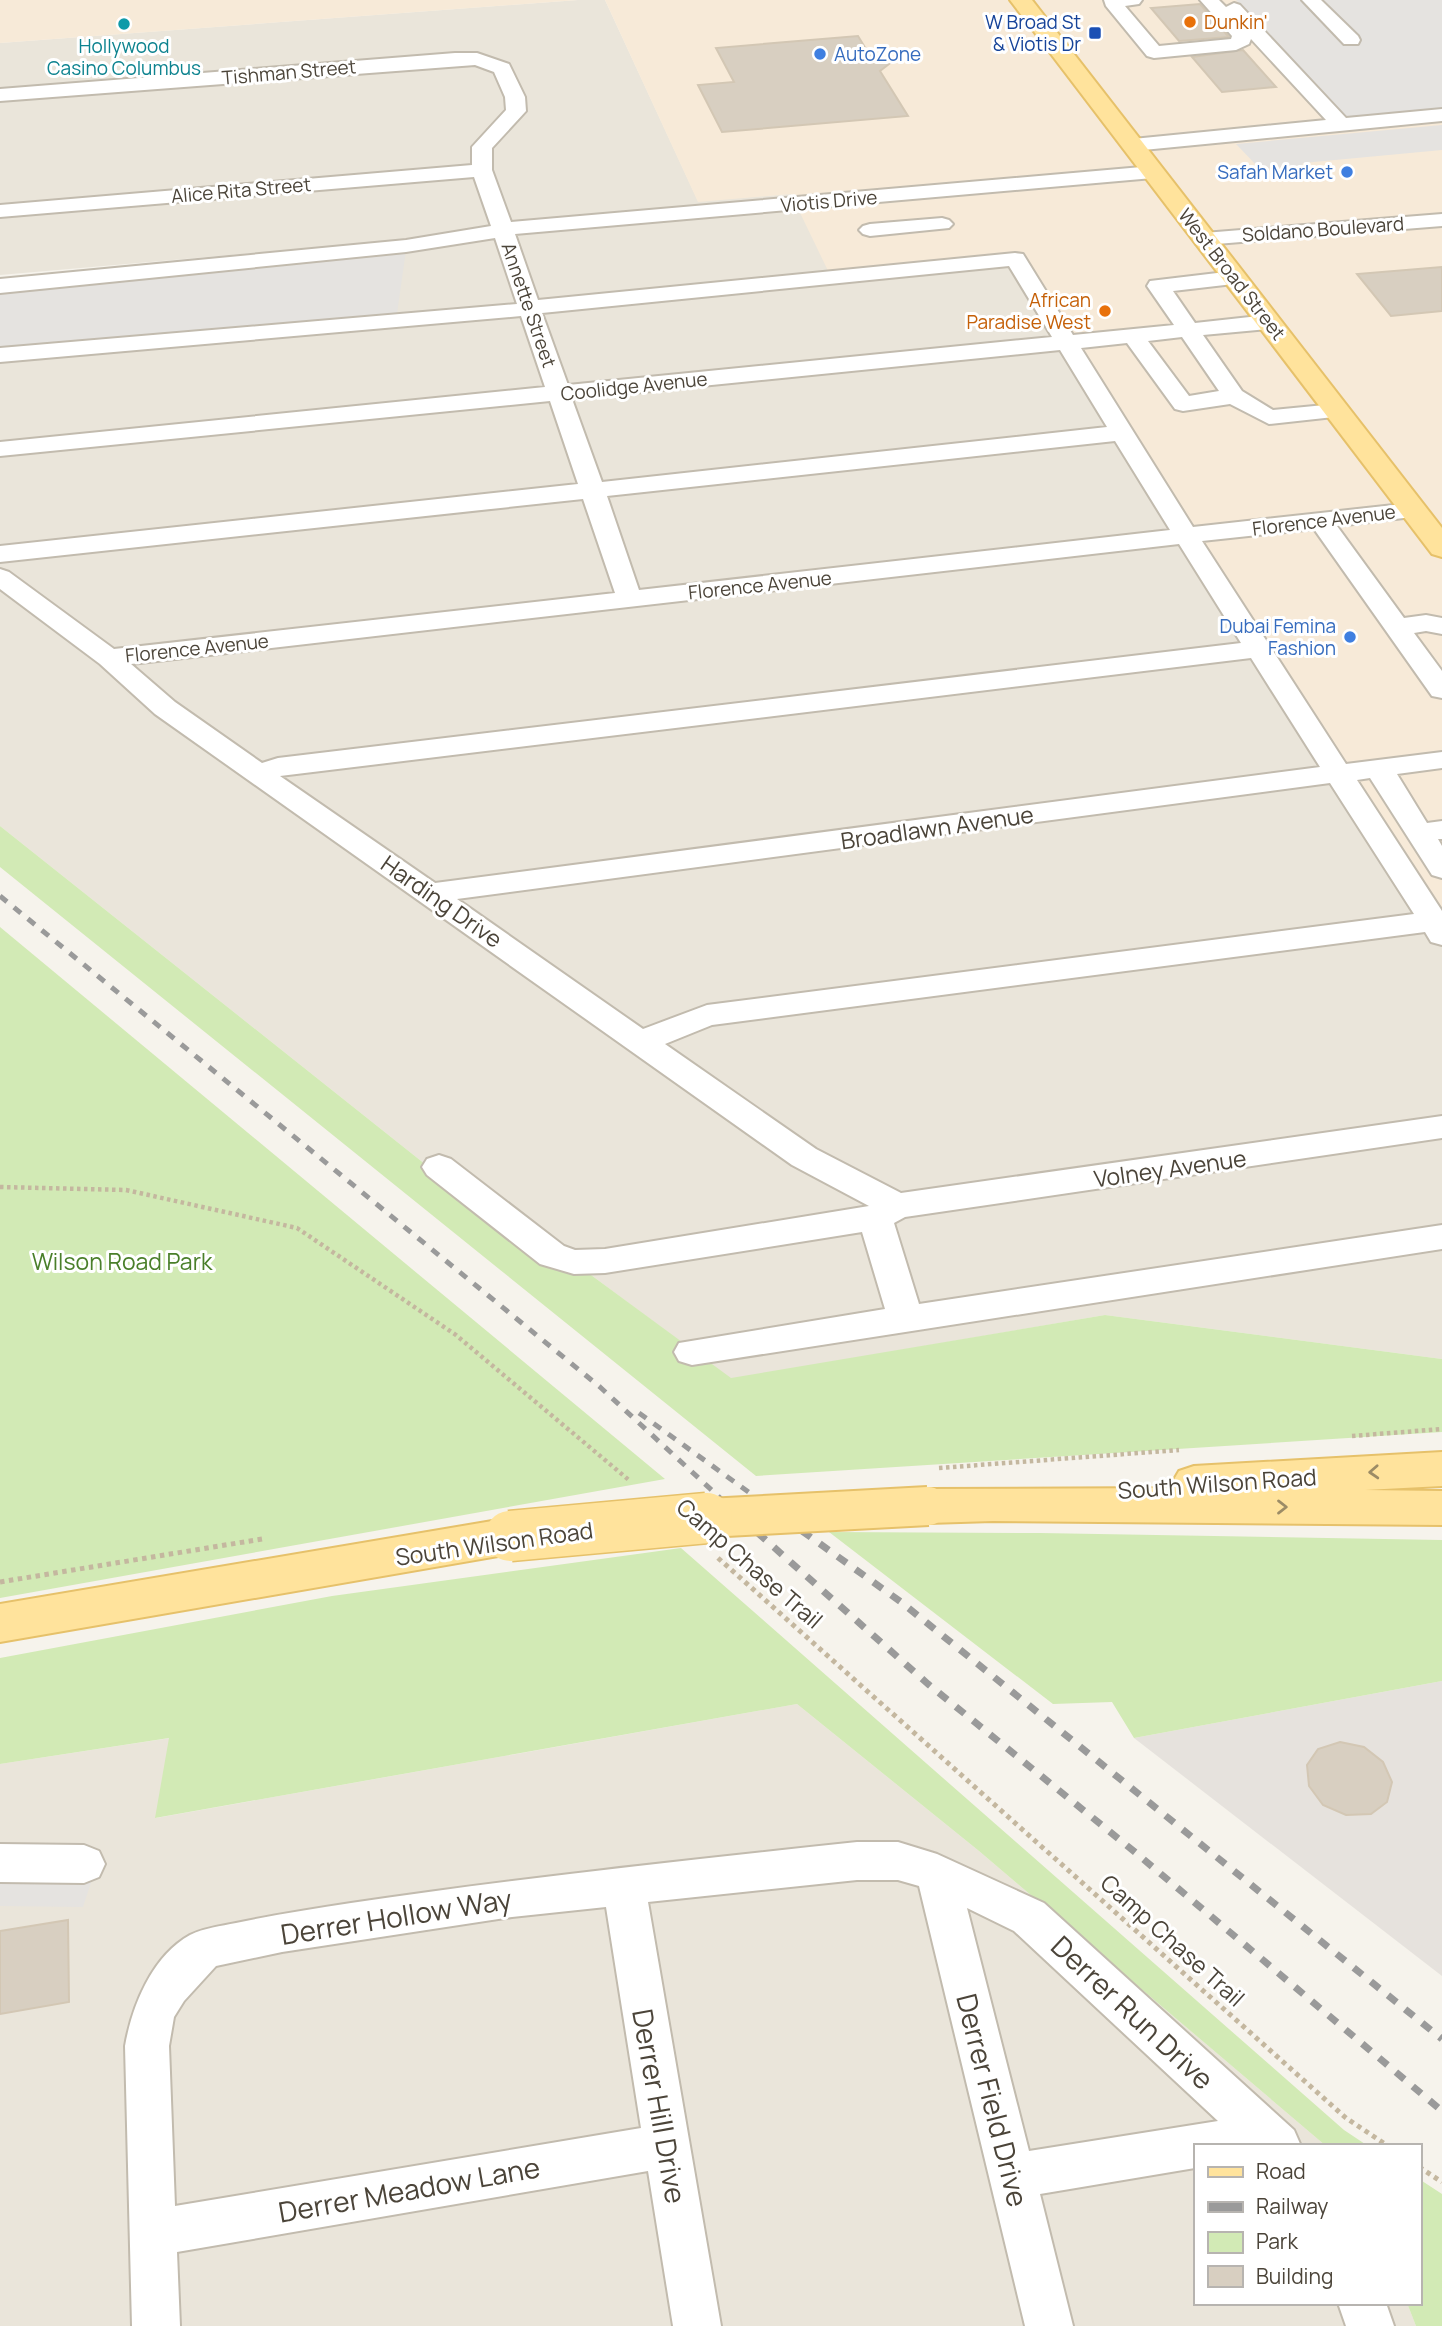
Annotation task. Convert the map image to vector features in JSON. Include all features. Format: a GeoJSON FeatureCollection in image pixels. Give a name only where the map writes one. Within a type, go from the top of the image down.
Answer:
{"type":"FeatureCollection","features":[{"type":"Feature","properties":{"kind":"main road","name":"West Broad Street"},"geometry":{"type":"LineString","coordinates":[[1021,0],[1442,548]]}},
{"type":"Feature","properties":{"kind":"main road","name":"South Wilson Road"},"geometry":{"type":"LineString","coordinates":[[993,1504],[1198,1483],[1442,1469]]}},
{"type":"Feature","properties":{"kind":"main road","name":"South Wilson Road"},"geometry":{"type":"LineString","coordinates":[[0,1623],[510,1536],[735,1515],[993,1504],[1442,1508]]}},
{"type":"Feature","properties":{"kind":"street"},"geometry":{"type":"LineString","coordinates":[[1133,0],[1112,2],[1154,52],[1264,42]]}},
{"type":"Feature","properties":{"kind":"street"},"geometry":{"type":"LineString","coordinates":[[1209,0],[1241,35],[1242,40],[1236,44]]}},
{"type":"Feature","properties":{"kind":"street"},"geometry":{"type":"LineString","coordinates":[[1226,0],[1341,125]]}},
{"type":"Feature","properties":{"kind":"street"},"geometry":{"type":"LineString","coordinates":[[1311,0],[1351,40]]}},
{"type":"Feature","properties":{"kind":"street","name":"Tishman Street"},"geometry":{"type":"LineString","coordinates":[[0,95],[455,59],[495,64],[506,74],[515,97],[516,111],[482,147],[482,170]]}},
{"type":"Feature","properties":{"kind":"street"},"geometry":{"type":"LineString","coordinates":[[1133,145],[1442,116]]}},
{"type":"Feature","properties":{"kind":"street","name":"Alice Rita Street"},"geometry":{"type":"LineString","coordinates":[[0,211],[482,170]]}},
{"type":"Feature","properties":{"kind":"street","name":"Annette Street"},"geometry":{"type":"LineString","coordinates":[[482,170],[630,600]]}},
{"type":"Feature","properties":{"kind":"street","name":"Viotis Drive"},"geometry":{"type":"LineString","coordinates":[[0,286],[396,247],[527,226],[1153,172]]}},
{"type":"Feature","properties":{"kind":"street"},"geometry":{"type":"LineString","coordinates":[[887,196],[905,227]]}},
{"type":"Feature","properties":{"kind":"street","name":"Soldano Boulevard"},"geometry":{"type":"LineString","coordinates":[[1204,239],[1442,220]]}},
{"type":"Feature","properties":{"kind":"street"},"geometry":{"type":"LineString","coordinates":[[870,230],[942,223]]}},
{"type":"Feature","properties":{"kind":"street"},"geometry":{"type":"LineString","coordinates":[[0,355],[324,325],[530,310],[556,304],[1014,258],[1186,536],[1439,925],[707,1015],[642,1041]]}},
{"type":"Feature","properties":{"kind":"street"},"geometry":{"type":"LineString","coordinates":[[1234,278],[1158,286],[1234,396],[1269,417],[1335,411]]}},
{"type":"Feature","properties":{"kind":"street","name":"Coolidge Avenue"},"geometry":{"type":"LineString","coordinates":[[0,449],[1268,322]]}},
{"type":"Feature","properties":{"kind":"street"},"geometry":{"type":"LineString","coordinates":[[1133,335],[1183,404],[1234,396]]}},
{"type":"Feature","properties":{"kind":"street"},"geometry":{"type":"LineString","coordinates":[[0,554],[1122,433]]}},
{"type":"Feature","properties":{"kind":"street","name":"Florence Avenue"},"geometry":{"type":"LineString","coordinates":[[108,658],[1412,510]]}},
{"type":"Feature","properties":{"kind":"street"},"geometry":{"type":"LineString","coordinates":[[1321,521],[1442,690]]}},
{"type":"Feature","properties":{"kind":"street","name":"Harding Drive"},"geometry":{"type":"LineString","coordinates":[[0,577],[108,658],[165,708],[886,1212]]}},
{"type":"Feature","properties":{"kind":"street"},"geometry":{"type":"LineString","coordinates":[[1398,627],[1437,621]]}},
{"type":"Feature","properties":{"kind":"street"},"geometry":{"type":"LineString","coordinates":[[260,774],[278,766],[1259,649]]}},
{"type":"Feature","properties":{"kind":"street","name":"Broadlawn Avenue"},"geometry":{"type":"LineString","coordinates":[[432,893],[1442,760]]}},
{"type":"Feature","properties":{"kind":"street"},"geometry":{"type":"LineString","coordinates":[[1379,769],[1430,831],[1442,869]]}},
{"type":"Feature","properties":{"kind":"street","name":"Volney Avenue"},"geometry":{"type":"LineString","coordinates":[[439,1167],[552,1255],[574,1262],[605,1261],[886,1212],[1442,1128]]}},
{"type":"Feature","properties":{"kind":"street"},"geometry":{"type":"LineString","coordinates":[[886,1212],[906,1319]]}},
{"type":"Feature","properties":{"kind":"street"},"geometry":{"type":"LineString","coordinates":[[692,1352],[1442,1237]]}},
{"type":"Feature","properties":{"kind":"street","name":"Derrer Hollow Way"},"geometry":{"type":"LineString","coordinates":[[156,2326],[147,2046],[153,2013],[168,1987],[191,1960],[205,1949],[282,1933],[512,1898],[857,1861],[898,1861],[937,1873],[977,1892]]}},
{"type":"Feature","properties":{"kind":"street"},"geometry":{"type":"LineString","coordinates":[[0,1863],[84,1864]]}},
{"type":"Feature","properties":{"kind":"street","name":"Derrer Field Drive"},"geometry":{"type":"LineString","coordinates":[[937,1873],[1049,2326]]}},
{"type":"Feature","properties":{"kind":"street","name":"Derrer Hill Drive"},"geometry":{"type":"LineString","coordinates":[[624,1887],[697,2326]]}},
{"type":"Feature","properties":{"kind":"street","name":"Derrer Run Drive"},"geometry":{"type":"LineString","coordinates":[[977,1892],[1029,1917],[1272,2140]]}},
{"type":"Feature","properties":{"kind":"street"},"geometry":{"type":"LineString","coordinates":[[1222,2144],[1272,2140]]}},
{"type":"Feature","properties":{"kind":"street","name":"Derrer Meadow Lane"},"geometry":{"type":"LineString","coordinates":[[152,2233],[667,2146]]}},
{"type":"Feature","properties":{"kind":"street"},"geometry":{"type":"LineString","coordinates":[[1012,2176],[1194,2146]]}},
{"type":"Feature","properties":{"kind":"street"},"geometry":{"type":"LineString","coordinates":[[1363,2305],[1370,2326]]}},
{"type":"Feature","properties":{"kind":"path"},"geometry":{"type":"LineString","coordinates":[[0,1187],[126,1190],[297,1228],[456,1335],[631,1483]]}},
{"type":"Feature","properties":{"kind":"path"},"geometry":{"type":"LineString","coordinates":[[0,1582],[268,1538]]}},
{"type":"Feature","properties":{"kind":"path","name":"Camp Chase Trail"},"geometry":{"type":"LineString","coordinates":[[714,1554],[1346,2118],[1385,2144]]}},
{"type":"Feature","properties":{"kind":"path"},"geometry":{"type":"LineString","coordinates":[[1421,2168],[1442,2182]]}},
{"type":"Feature","properties":{"kind":"shaded area","name":"Hollywood Casino Columbus"},"geometry":{"type":"Polygon","coordinates":[[[0,0],[578,0],[0,43],[0,0]]]}},
{"type":"Feature","properties":{"kind":"shaded area"},"geometry":{"type":"Polygon","coordinates":[[[605,0],[698,201],[791,194],[1013,260],[1442,934],[1442,1359],[1105,1315],[731,1379],[591,1275],[548,1262],[0,826],[0,355],[426,238],[0,275],[0,43],[605,0]]]}},
{"type":"Feature","properties":{"kind":"shaded area"},"geometry":{"type":"Polygon","coordinates":[[[605,0],[1442,0],[1442,934],[1013,260],[831,277],[791,194],[698,202],[605,0]]]}},
{"type":"Feature","properties":{"kind":"shaded area"},"geometry":{"type":"Polygon","coordinates":[[[1236,0],[1442,0],[1442,120],[1355,128],[1236,0]]]}},
{"type":"Feature","properties":{"kind":"shaded area"},"geometry":{"type":"Polygon","coordinates":[[[1442,125],[1442,150],[1303,163],[1302,166],[1260,169],[1236,144],[1442,125]]]}},
{"type":"Feature","properties":{"kind":"shaded area"},"geometry":{"type":"Polygon","coordinates":[[[407,243],[397,314],[0,351],[0,278],[407,243]]]}},
{"type":"Feature","properties":{"kind":"shaded area"},"geometry":{"type":"Polygon","coordinates":[[[1442,1681],[1442,1976],[1134,1738],[1442,1681]]]}},
{"type":"Feature","properties":{"kind":"shaded area"},"geometry":{"type":"Polygon","coordinates":[[[797,1704],[979,1851],[1324,2144],[1194,2144],[1194,2305],[1408,2305],[1416,2326],[0,2326],[0,1764],[170,1738],[156,1818],[797,1704]]]}},
{"type":"Feature","properties":{"kind":"shaded area"},"geometry":{"type":"Polygon","coordinates":[[[0,1874],[94,1874],[83,1907],[0,1906],[0,1874]]]}},
{"type":"Feature","properties":{"kind":"green space"},"geometry":{"type":"Polygon","coordinates":[[[0,826],[548,1262],[591,1275],[731,1378],[1105,1315],[1442,1359],[1442,1432],[756,1476],[0,867],[0,826]]]}},
{"type":"Feature","properties":{"kind":"green space","name":"Wilson Road Park"},"geometry":{"type":"Polygon","coordinates":[[[0,927],[665,1479],[0,1598],[0,927]]]}},
{"type":"Feature","properties":{"kind":"green space"},"geometry":{"type":"Polygon","coordinates":[[[829,1532],[1442,1540],[1442,1681],[1134,1738],[1112,1702],[1053,1704],[829,1532]]]}},
{"type":"Feature","properties":{"kind":"green space"},"geometry":{"type":"Polygon","coordinates":[[[681,1548],[1344,2130],[1365,2144],[1324,2144],[979,1851],[797,1704],[155,1818],[169,1738],[0,1764],[0,1658],[332,1596],[681,1548]]]}},
{"type":"Feature","properties":{"kind":"green space"},"geometry":{"type":"Polygon","coordinates":[[[1421,2180],[1442,2194],[1442,2326],[1416,2326],[1408,2305],[1421,2305],[1421,2180]]]}},
{"type":"Feature","properties":{"kind":"building","name":"Dunkin'"},"geometry":{"type":"Polygon","coordinates":[[[1200,4],[1229,37],[1179,41],[1151,8],[1200,4]]]}},
{"type":"Feature","properties":{"kind":"building"},"geometry":{"type":"Polygon","coordinates":[[[858,36],[869,54],[893,61],[880,71],[908,116],[722,132],[698,85],[734,82],[716,48],[858,36]]]}},
{"type":"Feature","properties":{"kind":"building"},"geometry":{"type":"Polygon","coordinates":[[[1243,50],[1276,87],[1222,92],[1192,57],[1243,50]]]}},
{"type":"Feature","properties":{"kind":"building"},"geometry":{"type":"Polygon","coordinates":[[[1442,267],[1442,311],[1391,316],[1357,274],[1442,267]]]}},
{"type":"Feature","properties":{"kind":"building"},"geometry":{"type":"Polygon","coordinates":[[[1340,1742],[1364,1747],[1383,1762],[1392,1782],[1387,1802],[1371,1814],[1346,1815],[1323,1805],[1309,1786],[1307,1765],[1318,1749],[1340,1742]]]}},
{"type":"Feature","properties":{"kind":"building"},"geometry":{"type":"Polygon","coordinates":[[[68,1920],[69,2002],[0,2014],[0,1931],[68,1920]]]}},
{"type":"Feature","properties":{"kind":"railway"},"geometry":{"type":"LineString","coordinates":[[0,896],[600,1387],[743,1519]]}},
{"type":"Feature","properties":{"kind":"railway"},"geometry":{"type":"LineString","coordinates":[[639,1413],[786,1519]]}},
{"type":"Feature","properties":{"kind":"railway"},"geometry":{"type":"LineString","coordinates":[[741,1518],[928,1684],[1136,1853],[1442,2111]]}},
{"type":"Feature","properties":{"kind":"railway"},"geometry":{"type":"LineString","coordinates":[[784,1518],[901,1602],[1442,2039]]}},
{"type":"Feature","properties":{"kind":"place","name":"Dunkin'"},"geometry":{"type":"Point","coordinates":[1190,22]}},
{"type":"Feature","properties":{"kind":"place","name":"Hollywood Casino Columbus"},"geometry":{"type":"Point","coordinates":[124,24]}},
{"type":"Feature","properties":{"kind":"place","name":"W Broad St & Viotis Dr"},"geometry":{"type":"Point","coordinates":[1095,33]}},
{"type":"Feature","properties":{"kind":"place","name":"AutoZone"},"geometry":{"type":"Point","coordinates":[820,54]}},
{"type":"Feature","properties":{"kind":"place","name":"Safah Market"},"geometry":{"type":"Point","coordinates":[1347,172]}},
{"type":"Feature","properties":{"kind":"place","name":"African Paradise West"},"geometry":{"type":"Point","coordinates":[1105,311]}},
{"type":"Feature","properties":{"kind":"place","name":"Dubai Femina Fashion"},"geometry":{"type":"Point","coordinates":[1350,637]}}]}
